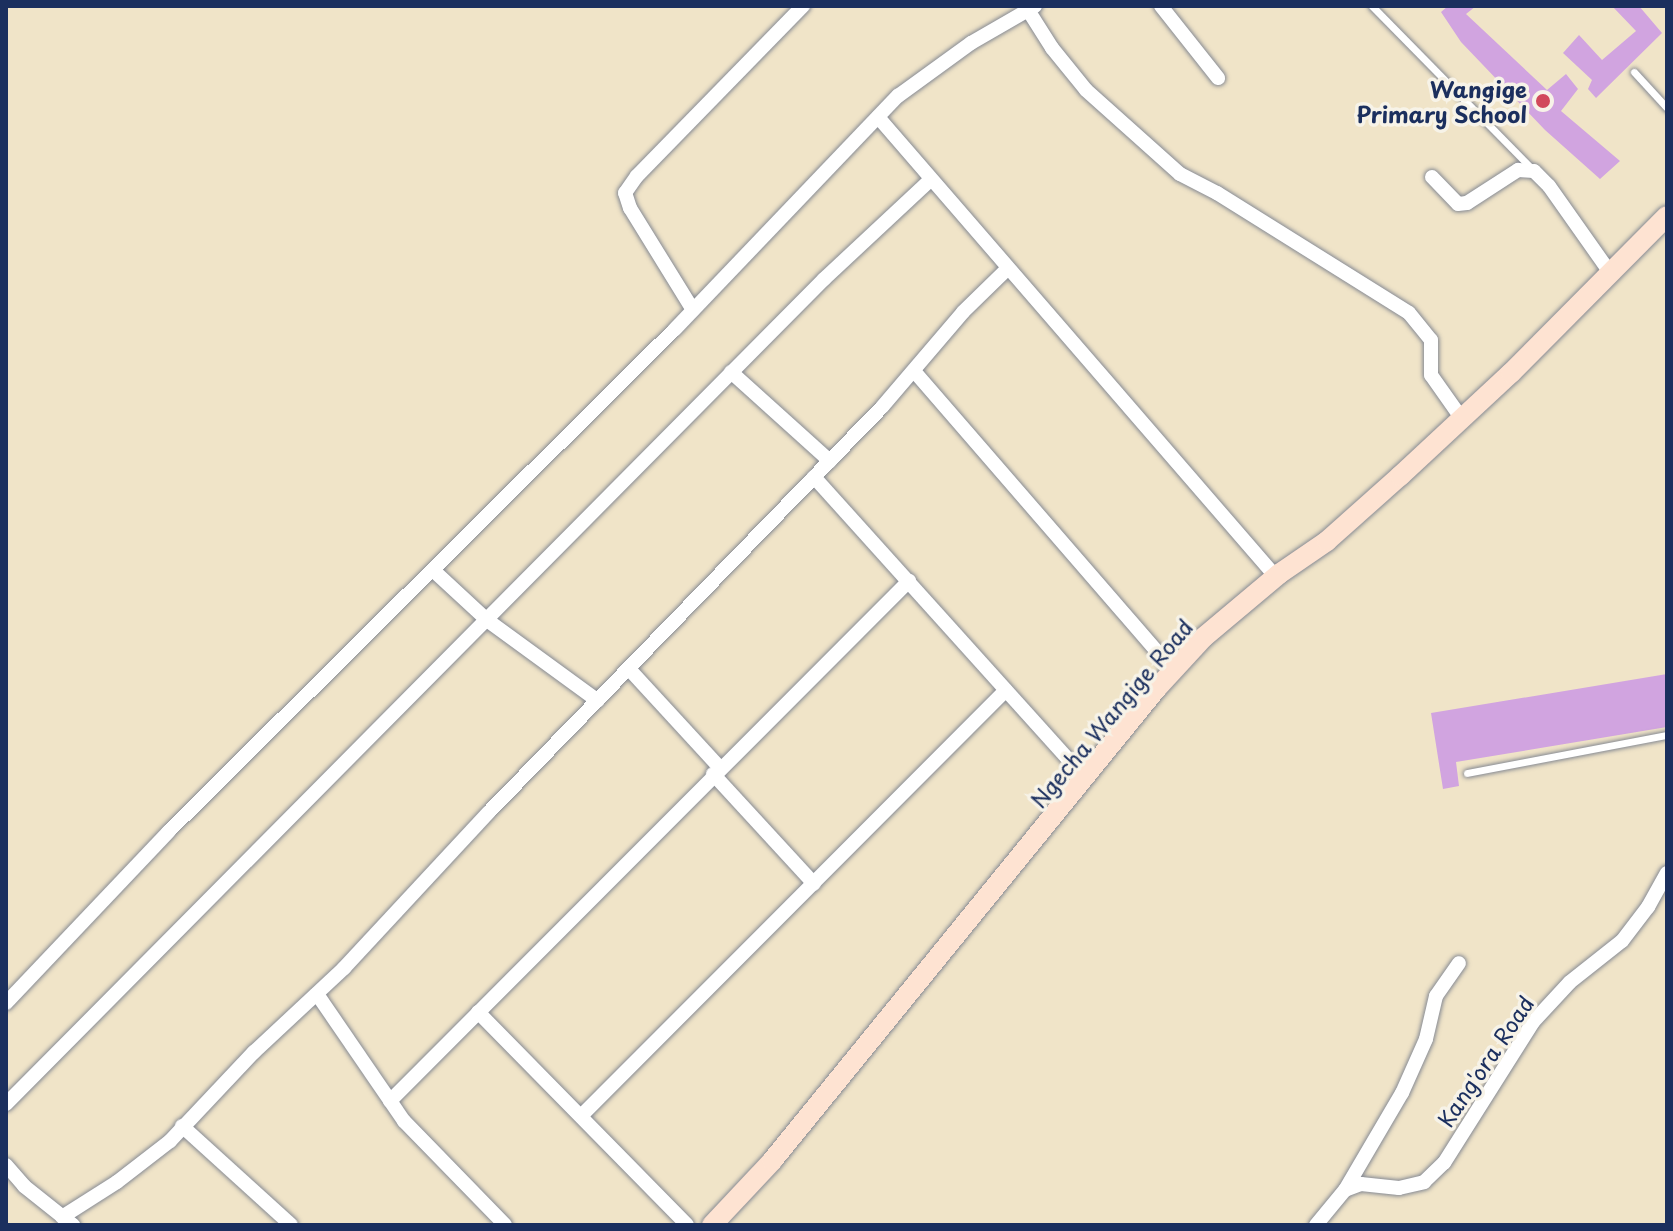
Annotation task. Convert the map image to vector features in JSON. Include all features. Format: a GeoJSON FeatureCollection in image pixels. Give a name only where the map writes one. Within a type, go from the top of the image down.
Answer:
{"type":"FeatureCollection","features":[{"type":"Feature","properties":{"kind":"street"},"geometry":{"type":"LineString","coordinates":[[693,310],[630,208],[625,193],[637,176],[803,6]]}},
{"type":"Feature","properties":{"kind":"street"},"geometry":{"type":"LineString","coordinates":[[1161,6],[1218,78]]}},
{"type":"Feature","properties":{"kind":"street"},"geometry":{"type":"LineString","coordinates":[[6,1003],[168,832],[434,571],[499,500],[693,310],[878,117],[924,75],[1032,8],[1052,48],[1086,90],[1180,174],[1217,193],[1409,313],[1431,340],[1431,375],[1462,419]]}},
{"type":"Feature","properties":{"kind":"street"},"geometry":{"type":"LineString","coordinates":[[878,117],[1276,577]]}},
{"type":"Feature","properties":{"kind":"street"},"geometry":{"type":"LineString","coordinates":[[1432,177],[1458,204],[1467,203],[1518,170],[1534,171],[1549,186],[1611,274]]}},
{"type":"Feature","properties":{"kind":"street"},"geometry":{"type":"LineString","coordinates":[[6,1104],[731,372],[930,180]]}},
{"type":"Feature","properties":{"kind":"street","name":"Ngecha Wangige Road"},"geometry":{"type":"LineString","coordinates":[[712,1225],[772,1161],[1173,670],[1218,624],[1327,541],[1462,419],[1667,216]]}},
{"type":"Feature","properties":{"kind":"street"},"geometry":{"type":"LineString","coordinates":[[6,1165],[24,1186],[68,1221],[143,1163],[317,994],[830,461],[914,371],[963,312],[1007,269]]}},
{"type":"Feature","properties":{"kind":"street"},"geometry":{"type":"LineString","coordinates":[[914,371],[1173,670]]}},
{"type":"Feature","properties":{"kind":"street"},"geometry":{"type":"LineString","coordinates":[[731,372],[830,461]]}},
{"type":"Feature","properties":{"kind":"street"},"geometry":{"type":"LineString","coordinates":[[814,477],[1085,778]]}},
{"type":"Feature","properties":{"kind":"street"},"geometry":{"type":"LineString","coordinates":[[434,571],[487,620],[598,701]]}},
{"type":"Feature","properties":{"kind":"street"},"geometry":{"type":"LineString","coordinates":[[390,1101],[909,581]]}},
{"type":"Feature","properties":{"kind":"street"},"geometry":{"type":"LineString","coordinates":[[629,669],[814,884]]}},
{"type":"Feature","properties":{"kind":"street"},"geometry":{"type":"LineString","coordinates":[[582,1115],[1006,690]]}},
{"type":"Feature","properties":{"kind":"street","name":"Kang'ora Road"},"geometry":{"type":"LineString","coordinates":[[1345,1190],[1361,1184],[1399,1188],[1424,1182],[1444,1163],[1533,1022],[1570,982],[1622,941],[1648,907],[1667,873]]}},
{"type":"Feature","properties":{"kind":"street"},"geometry":{"type":"LineString","coordinates":[[1316,1225],[1345,1190],[1402,1093],[1426,1039],[1436,996],[1459,963]]}},
{"type":"Feature","properties":{"kind":"street"},"geometry":{"type":"LineString","coordinates":[[317,994],[404,1121],[505,1225]]}},
{"type":"Feature","properties":{"kind":"street"},"geometry":{"type":"LineString","coordinates":[[478,1012],[687,1225]]}},
{"type":"Feature","properties":{"kind":"street"},"geometry":{"type":"LineString","coordinates":[[182,1126],[291,1225]]}},
{"type":"Feature","properties":{"kind":"lane"},"geometry":{"type":"LineString","coordinates":[[1372,6],[1534,171]]}},
{"type":"Feature","properties":{"kind":"lane"},"geometry":{"type":"LineString","coordinates":[[1634,72],[1667,108]]}},
{"type":"Feature","properties":{"kind":"lane"},"geometry":{"type":"LineString","coordinates":[[1467,773],[1667,735]]}},
{"type":"Feature","properties":{"kind":"building","name":"Wangige Primary School"},"geometry":{"type":"Polygon","coordinates":[[[1448,6],[1476,6],[1466,14],[1547,90],[1566,74],[1578,89],[1561,111],[1620,161],[1600,179],[1545,130],[1461,42],[1441,12],[1448,6]]]}},
{"type":"Feature","properties":{"kind":"building","name":"Wangige Primary School"},"geometry":{"type":"Polygon","coordinates":[[[1612,6],[1639,6],[1662,33],[1596,98],[1588,89],[1592,80],[1563,53],[1579,35],[1602,60],[1636,31],[1612,6]]]}},
{"type":"Feature","properties":{"kind":"building"},"geometry":{"type":"Polygon","coordinates":[[[1667,674],[1667,727],[1456,762],[1459,786],[1443,789],[1431,713],[1667,674]]]}},
{"type":"Feature","properties":{"kind":"place","name":"Wangige Primary School"},"geometry":{"type":"Point","coordinates":[1543,101]}}]}
